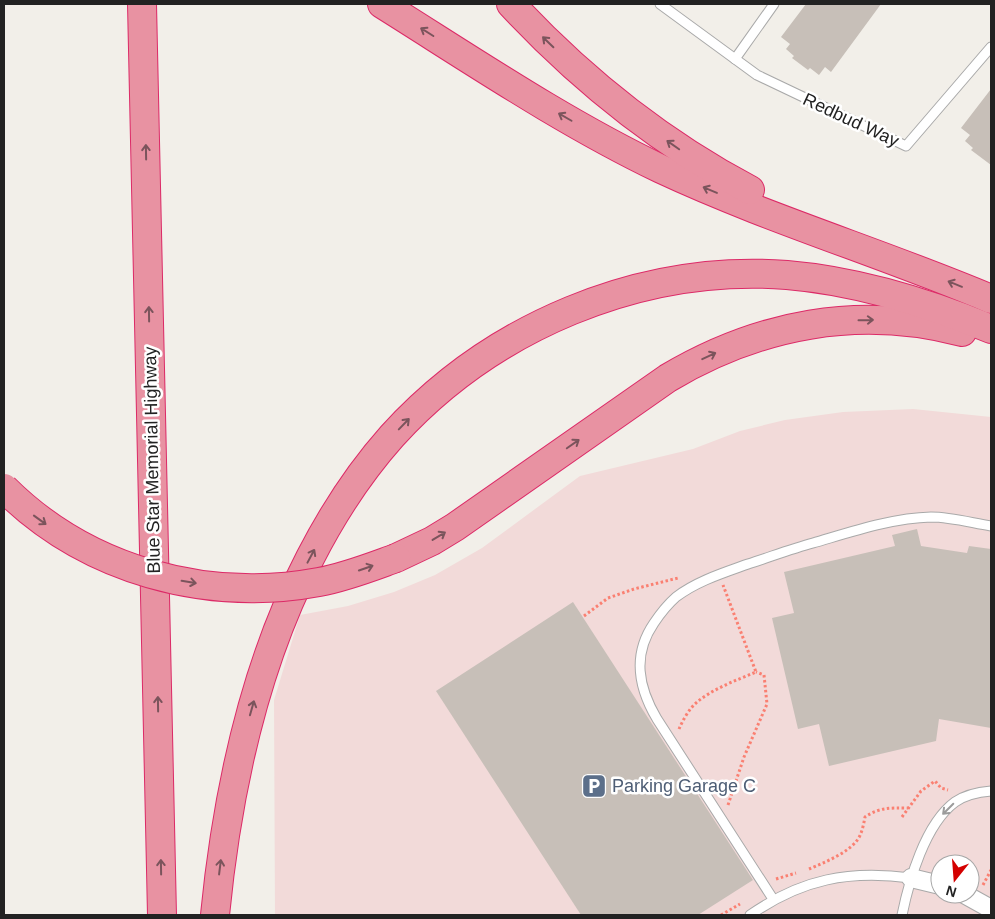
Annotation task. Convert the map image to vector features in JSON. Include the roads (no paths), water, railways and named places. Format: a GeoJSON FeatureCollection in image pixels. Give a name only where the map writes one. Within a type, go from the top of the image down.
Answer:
{"type":"FeatureCollection","features":[{"type":"Feature","properties":{"kind":"highway","name":"Blue Star Memorial Highway"},"geometry":{"type":"LineString","coordinates":[[142,4],[162,915]]}},
{"type":"Feature","properties":{"kind":"highway"},"geometry":{"type":"LineString","coordinates":[[382,4],[556,112],[646,161],[713,192],[991,299]]}},
{"type":"Feature","properties":{"kind":"highway"},"geometry":{"type":"LineString","coordinates":[[511,4],[554,47],[602,90],[681,150],[788,210],[919,270]]}},
{"type":"Feature","properties":{"kind":"highway"},"geometry":{"type":"LineString","coordinates":[[215,915],[227,820],[246,732],[270,653],[300,579],[338,509],[378,452],[426,402],[471,365],[527,330],[592,302],[661,283],[718,275],[784,275],[851,284],[918,302],[991,329]]}},
{"type":"Feature","properties":{"kind":"highway"},"geometry":{"type":"LineString","coordinates":[[4,488],[38,519],[78,545],[126,566],[179,581],[235,588],[287,586],[336,578],[396,558],[432,540],[461,522],[668,378],[701,360],[750,339],[794,327],[854,320],[882,320],[939,327],[991,340]]}},
{"type":"Feature","properties":{"kind":"street"},"geometry":{"type":"LineString","coordinates":[[911,878],[930,883]]}},
{"type":"Feature","properties":{"kind":"street"},"geometry":{"type":"LineString","coordinates":[[980,903],[991,909]]}},
{"type":"Feature","properties":{"kind":"lane","name":"Redbud Way"},"geometry":{"type":"LineString","coordinates":[[660,4],[757,75],[906,146],[991,47]]}},
{"type":"Feature","properties":{"kind":"lane"},"geometry":{"type":"LineString","coordinates":[[735,59],[774,4]]}},
{"type":"Feature","properties":{"kind":"lane"},"geometry":{"type":"LineString","coordinates":[[773,899],[652,710],[644,694],[639,670],[642,649],[650,628],[671,602],[691,588],[719,574],[800,546],[908,520],[940,518],[991,526]]}},
{"type":"Feature","properties":{"kind":"lane"},"geometry":{"type":"LineString","coordinates":[[902,915],[911,878],[932,829],[945,811],[962,798],[976,793],[991,791]]}},
{"type":"Feature","properties":{"kind":"lane"},"geometry":{"type":"LineString","coordinates":[[750,915],[773,899],[799,887],[839,877],[882,875],[911,878]]}},
{"type":"Feature","properties":{"kind":"place","name":"Parking Garage C"},"geometry":{"type":"Point","coordinates":[594,786]}}]}
